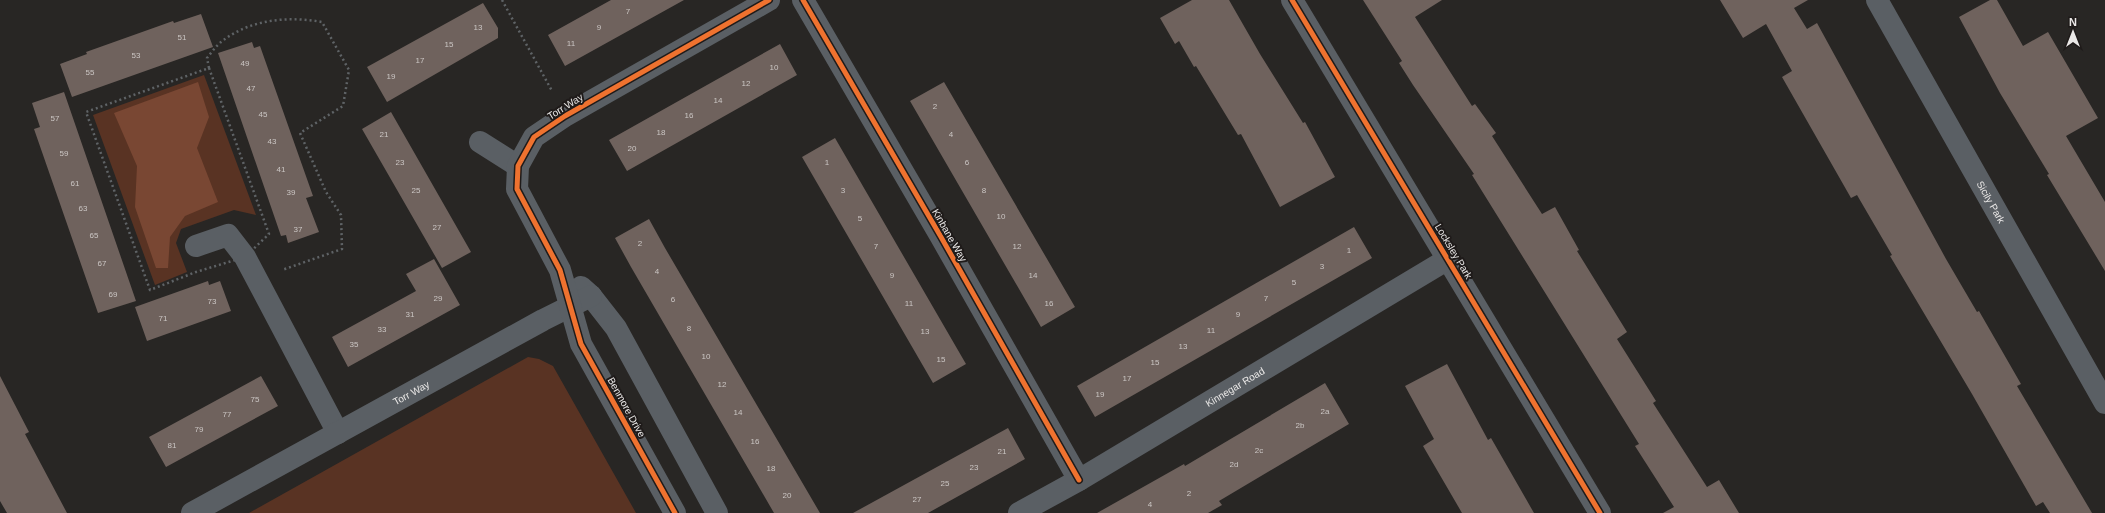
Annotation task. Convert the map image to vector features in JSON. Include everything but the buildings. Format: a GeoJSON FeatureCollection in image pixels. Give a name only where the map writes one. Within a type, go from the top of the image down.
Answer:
{"type":"FeatureCollection","features":[{"type":"Feature","properties":{"kind":"street","name":"Torr Way"},"geometry":{"type":"LineString","coordinates":[[570,307],[560,270],[517,189],[518,166],[534,137],[565,116],[769,0]]}},
{"type":"Feature","properties":{"kind":"street","name":"Kinbane Way"},"geometry":{"type":"LineString","coordinates":[[803,0],[945,244],[1079,480]]}},
{"type":"Feature","properties":{"kind":"street","name":"Locksley Park"},"geometry":{"type":"LineString","coordinates":[[1292,0],[1600,513]]}},
{"type":"Feature","properties":{"kind":"street","name":"Sicily Park"},"geometry":{"type":"LineString","coordinates":[[1877,0],[2105,403]]}},
{"type":"Feature","properties":{"kind":"street"},"geometry":{"type":"LineString","coordinates":[[480,142],[518,166]]}},
{"type":"Feature","properties":{"kind":"street"},"geometry":{"type":"LineString","coordinates":[[196,246],[228,235],[245,257],[338,433]]}},
{"type":"Feature","properties":{"kind":"street","name":"Kinnegar Road"},"geometry":{"type":"LineString","coordinates":[[1019,513],[1079,480],[1448,259]]}},
{"type":"Feature","properties":{"kind":"street","name":"Torr Way"},"geometry":{"type":"LineString","coordinates":[[192,513],[536,324],[591,296],[560,270]]}},
{"type":"Feature","properties":{"kind":"street"},"geometry":{"type":"LineString","coordinates":[[591,296],[616,328],[718,513]]}},
{"type":"Feature","properties":{"kind":"street","name":"Benmore Drive"},"geometry":{"type":"LineString","coordinates":[[570,307],[582,344],[675,513]]}},
{"type":"Feature","properties":{"kind":"path"},"geometry":{"type":"LineString","coordinates":[[502,0],[565,116]]}},
{"type":"Feature","properties":{"kind":"path"},"geometry":{"type":"LineString","coordinates":[[209,68],[86,112],[150,290],[196,272],[245,257],[269,234],[209,68],[207,58],[221,42],[253,25],[278,20],[302,18],[322,22],[349,70],[343,106],[300,134],[326,192],[340,215],[342,249],[257,279]]}},
{"type":"Feature","properties":{"kind":"shaded area"},"geometry":{"type":"Polygon","coordinates":[[[204,75],[256,215],[234,210],[181,229],[176,243],[187,272],[155,285],[93,115],[204,75]]]}},
{"type":"Feature","properties":{"kind":"shaded area"},"geometry":{"type":"Polygon","coordinates":[[[198,82],[209,117],[197,148],[218,202],[185,216],[170,237],[168,268],[156,268],[135,207],[137,166],[114,113],[198,82]]]}},
{"type":"Feature","properties":{"kind":"shaded area"},"geometry":{"type":"Polygon","coordinates":[[[528,357],[539,359],[553,366],[636,513],[249,513],[528,357]]]}},
{"type":"Feature","properties":{"kind":"cycle path"},"geometry":{"type":"LineString","coordinates":[[675,513],[581,344],[560,270],[517,189],[518,166],[534,137],[565,116],[769,0]]}},
{"type":"Feature","properties":{"kind":"cycle path"},"geometry":{"type":"LineString","coordinates":[[803,0],[941,237],[1079,480]]}},
{"type":"Feature","properties":{"kind":"cycle path"},"geometry":{"type":"LineString","coordinates":[[1292,0],[1600,513]]}}]}
